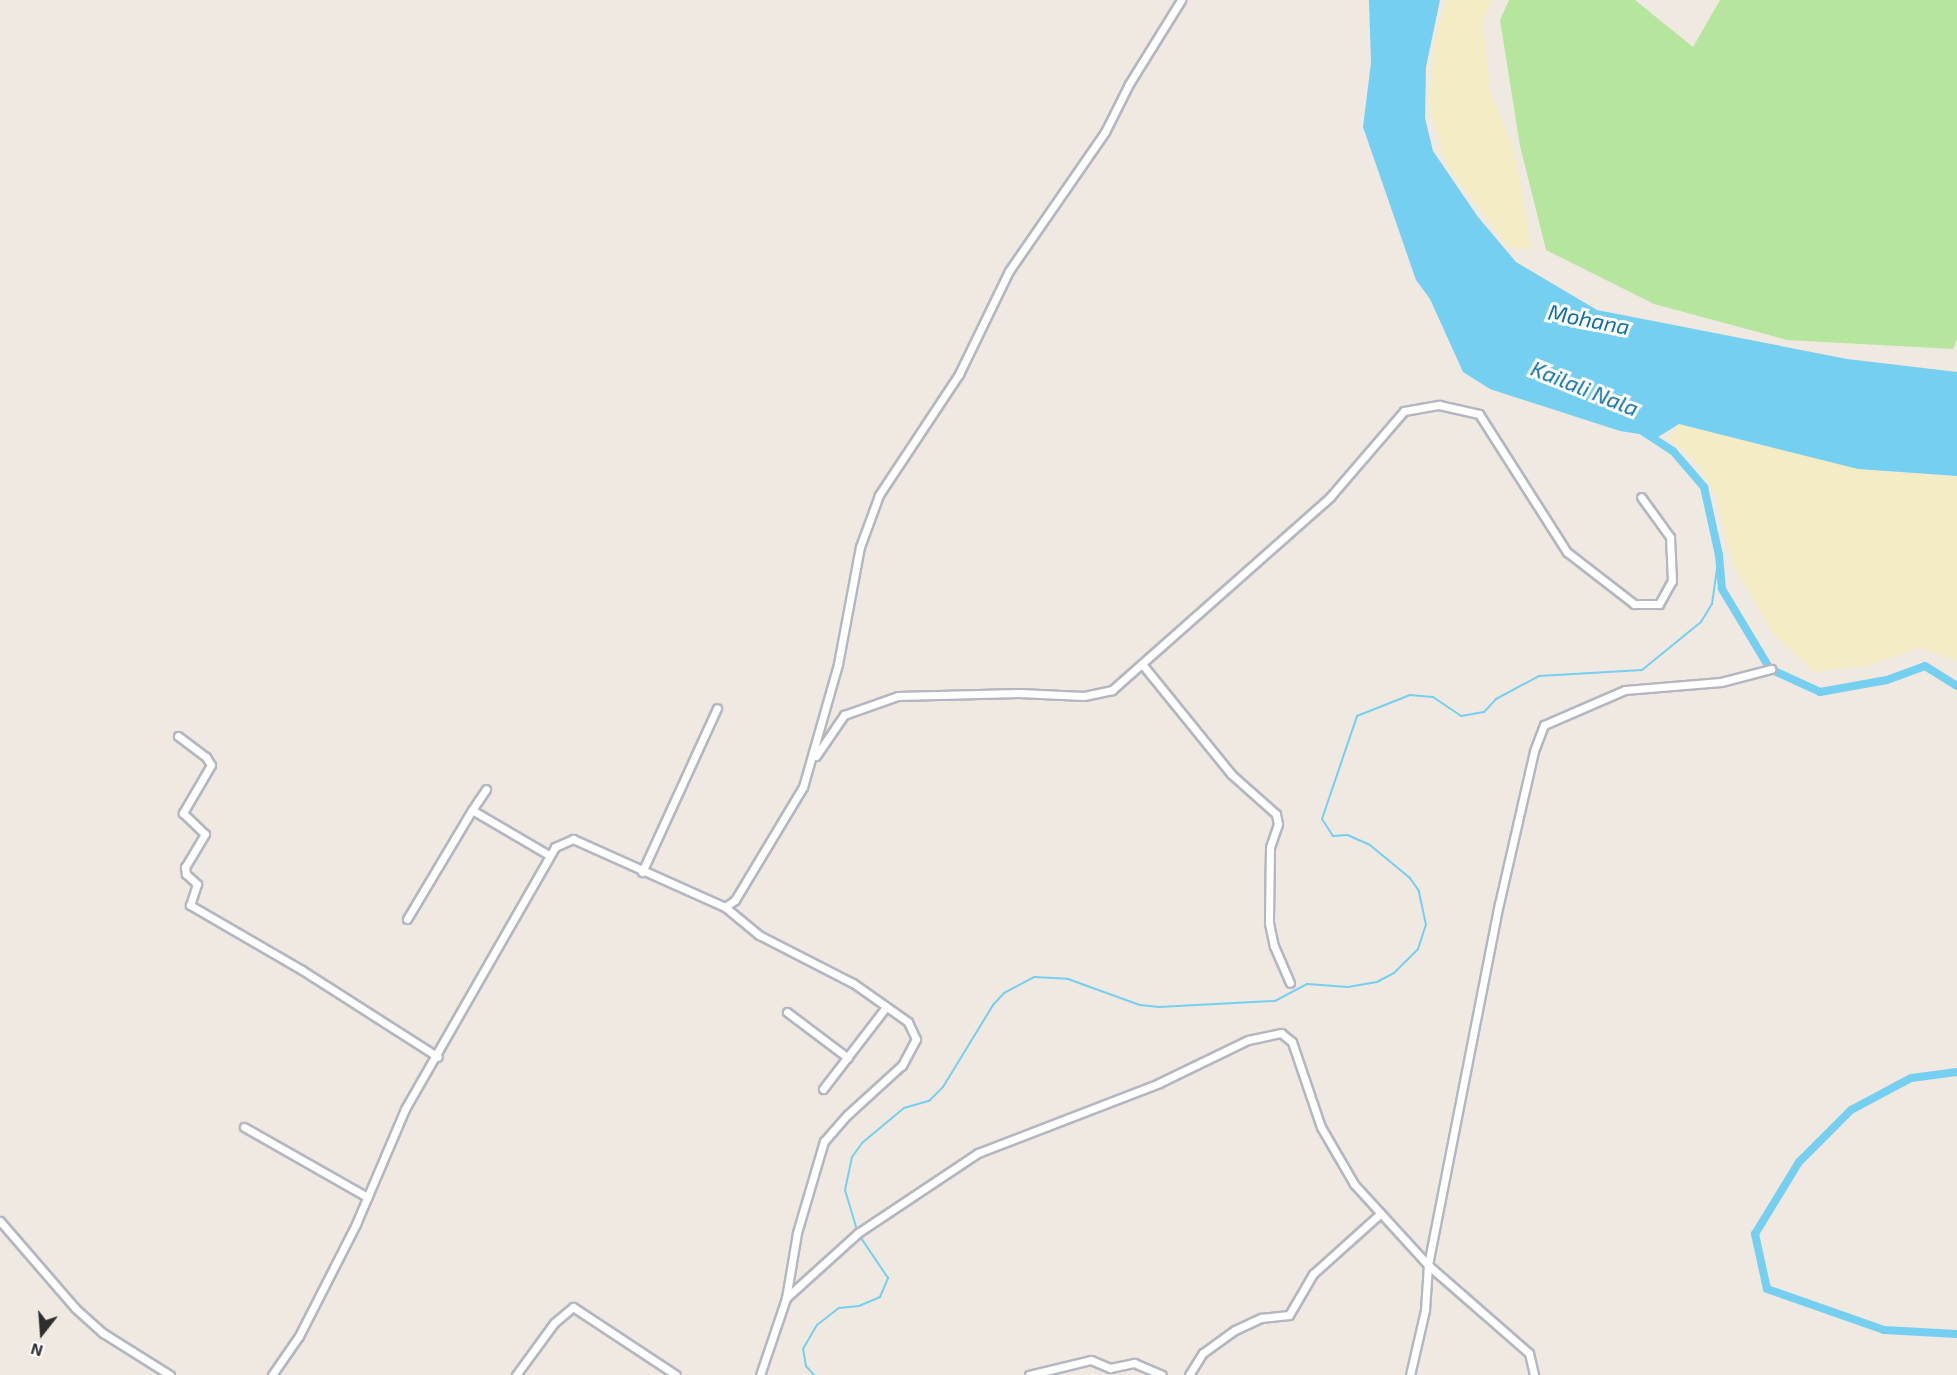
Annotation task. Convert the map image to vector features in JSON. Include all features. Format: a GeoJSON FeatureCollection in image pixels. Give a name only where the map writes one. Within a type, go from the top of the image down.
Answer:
{"type":"FeatureCollection","features":[{"type":"Feature","properties":{"kind":"street"},"geometry":{"type":"LineString","coordinates":[[725,907],[740,892],[803,787],[838,664],[860,548],[879,495],[958,374],[1009,272],[1105,132],[1128,84],[1181,0]]}},
{"type":"Feature","properties":{"kind":"street"},"geometry":{"type":"LineString","coordinates":[[812,761],[844,715],[863,706],[898,696],[1019,693],[1084,696],[1112,690],[1330,497],[1404,411],[1438,405],[1479,414],[1567,552],[1634,604],[1659,604],[1672,581],[1670,537],[1641,497]]}},
{"type":"Feature","properties":{"kind":"street"},"geometry":{"type":"LineString","coordinates":[[1142,664],[1231,774],[1276,814],[1278,824],[1270,847],[1269,922],[1274,946],[1290,983]]}},
{"type":"Feature","properties":{"kind":"street"},"geometry":{"type":"LineString","coordinates":[[1410,1375],[1425,1310],[1428,1265],[1499,904],[1534,751],[1544,725],[1625,690],[1721,682],[1771,669]]}},
{"type":"Feature","properties":{"kind":"street"},"geometry":{"type":"LineString","coordinates":[[642,872],[717,708]]}},
{"type":"Feature","properties":{"kind":"street"},"geometry":{"type":"LineString","coordinates":[[178,736],[206,757],[211,765],[183,813],[205,834],[185,867],[186,874],[197,884],[190,905],[302,970],[438,1057]]}},
{"type":"Feature","properties":{"kind":"street"},"geometry":{"type":"LineString","coordinates":[[407,918],[486,789]]}},
{"type":"Feature","properties":{"kind":"street"},"geometry":{"type":"LineString","coordinates":[[472,810],[549,855]]}},
{"type":"Feature","properties":{"kind":"street"},"geometry":{"type":"LineString","coordinates":[[272,1375],[299,1335],[367,1197],[397,1124],[438,1057],[549,855],[565,840],[573,839],[642,872],[725,907],[759,935],[853,983],[908,1022],[916,1038],[902,1065],[847,1114],[824,1142],[797,1233],[786,1298],[760,1375]]}},
{"type":"Feature","properties":{"kind":"street"},"geometry":{"type":"LineString","coordinates":[[824,1089],[886,1007]]}},
{"type":"Feature","properties":{"kind":"street"},"geometry":{"type":"LineString","coordinates":[[787,1012],[849,1058]]}},
{"type":"Feature","properties":{"kind":"street"},"geometry":{"type":"LineString","coordinates":[[786,1298],[858,1233],[978,1152],[1159,1083],[1248,1040],[1281,1033],[1292,1042],[1321,1127],[1354,1184],[1428,1265],[1529,1353],[1534,1375]]}},
{"type":"Feature","properties":{"kind":"street"},"geometry":{"type":"LineString","coordinates":[[244,1127],[367,1197]]}},
{"type":"Feature","properties":{"kind":"street"},"geometry":{"type":"LineString","coordinates":[[1190,1375],[1203,1353],[1235,1330],[1261,1318],[1289,1315],[1313,1274],[1381,1213]]}},
{"type":"Feature","properties":{"kind":"street"},"geometry":{"type":"LineString","coordinates":[[0,1221],[75,1308],[103,1333],[170,1375]]}},
{"type":"Feature","properties":{"kind":"street"},"geometry":{"type":"LineString","coordinates":[[516,1375],[558,1318],[573,1307],[676,1375]]}},
{"type":"Feature","properties":{"kind":"street"},"geometry":{"type":"LineString","coordinates":[[1029,1375],[1091,1360],[1110,1368],[1134,1363],[1162,1375]]}},
{"type":"Feature","properties":{"kind":"green space"},"geometry":{"type":"Polygon","coordinates":[[[1509,0],[1635,0],[1693,47],[1720,0],[1957,0],[1957,339],[1953,349],[1787,340],[1654,304],[1546,250],[1520,146],[1500,20],[1509,0]]]}},
{"type":"Feature","properties":{"kind":"sand"},"geometry":{"type":"Polygon","coordinates":[[[1446,0],[1492,0],[1483,21],[1490,90],[1515,153],[1532,249],[1510,248],[1447,166],[1429,106],[1434,43],[1446,0]]]}},
{"type":"Feature","properties":{"kind":"sand"},"geometry":{"type":"Polygon","coordinates":[[[1679,424],[1858,469],[1957,476],[1957,661],[1919,647],[1872,665],[1815,672],[1774,635],[1733,565],[1716,496],[1697,463],[1669,438],[1679,424]]]}},
{"type":"Feature","properties":{"kind":"water","name":"Mohana"},"geometry":{"type":"Polygon","coordinates":[[[1369,0],[1440,0],[1426,67],[1425,118],[1433,151],[1478,217],[1516,262],[1597,310],[1847,359],[1957,372],[1957,476],[1858,469],[1679,424],[1658,437],[1620,431],[1490,389],[1463,372],[1430,299],[1416,280],[1363,127],[1371,63],[1369,0]]]}},
{"type":"Feature","properties":{"kind":"waterway","name":"Kailali Nala"},"geometry":{"type":"LineString","coordinates":[[1642,431],[1673,451],[1704,487],[1719,555],[1722,589],[1770,669],[1820,692],[1887,680],[1925,666],[1957,686]]}},
{"type":"Feature","properties":{"kind":"waterway"},"geometry":{"type":"LineString","coordinates":[[857,1230],[845,1190],[852,1157],[862,1143],[904,1108],[929,1101],[943,1087],[993,1005],[1004,993],[1034,977],[1068,979],[1140,1005],[1159,1007],[1275,1001],[1307,984],[1348,987],[1377,982],[1394,973],[1418,949],[1426,925],[1419,891],[1410,878],[1370,845],[1348,835],[1333,836],[1322,819],[1357,716],[1410,695],[1433,697],[1461,716],[1484,712],[1496,699],[1539,676],[1642,670],[1701,622],[1712,604],[1719,555]]}},
{"type":"Feature","properties":{"kind":"waterway","name":"Kailali Nala"},"geometry":{"type":"LineString","coordinates":[[1957,1072],[1911,1078],[1851,1110],[1799,1162],[1755,1234],[1767,1289],[1884,1330],[1957,1334]]}},
{"type":"Feature","properties":{"kind":"waterway"},"geometry":{"type":"LineString","coordinates":[[814,1375],[806,1366],[803,1349],[817,1325],[839,1308],[859,1306],[880,1297],[888,1278],[859,1235]]}}]}
